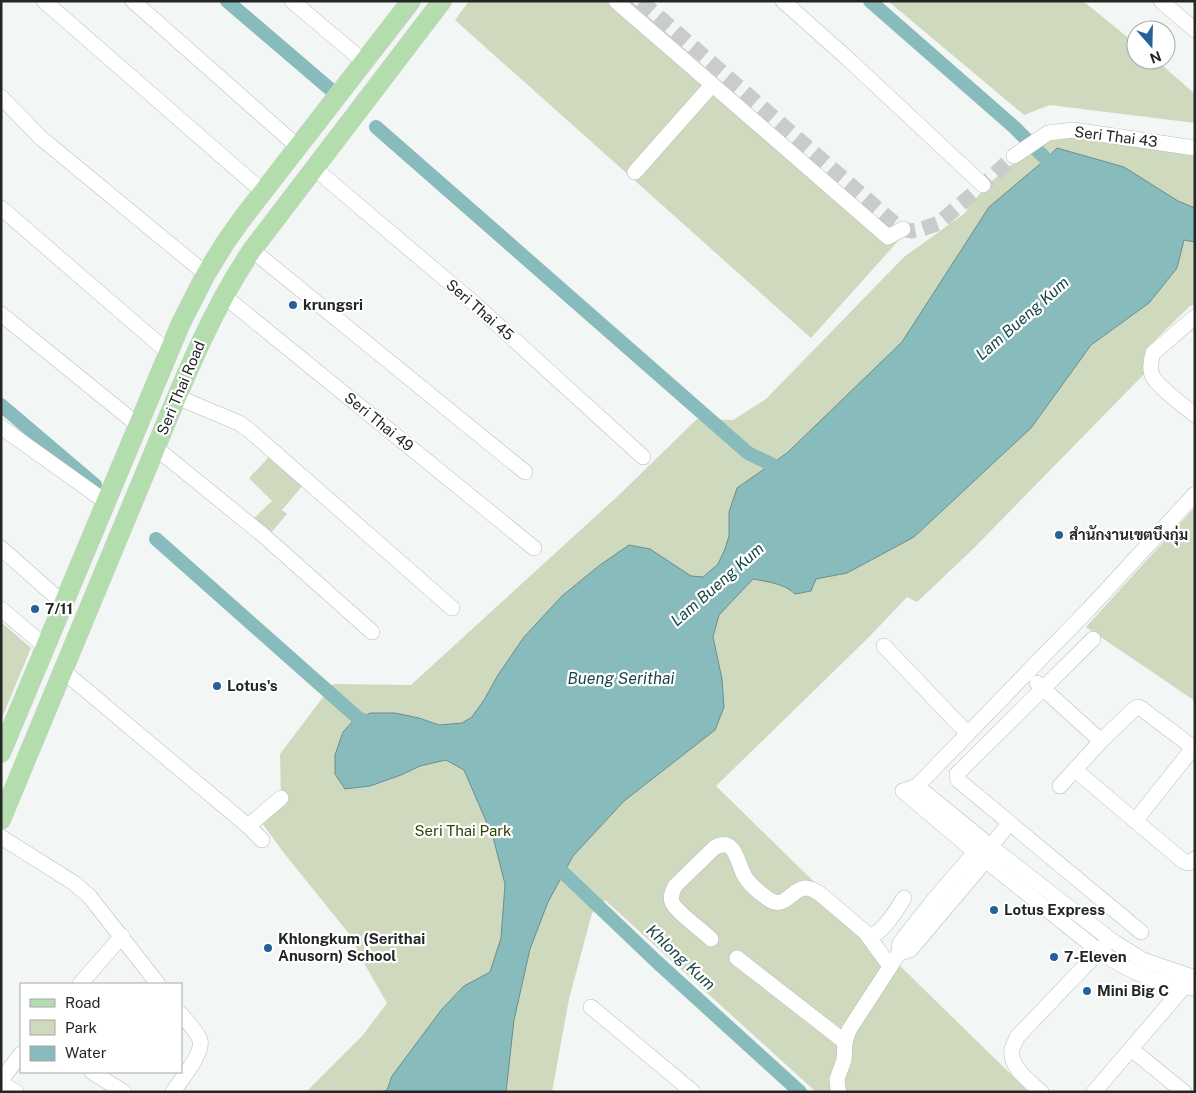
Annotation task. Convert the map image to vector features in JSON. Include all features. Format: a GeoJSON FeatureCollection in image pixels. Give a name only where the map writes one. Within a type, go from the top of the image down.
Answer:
{"type":"FeatureCollection","features":[{"type":"Feature","properties":{"kind":"main road","name":"Seri Thai Road"},"geometry":{"type":"LineString","coordinates":[[1,753],[168,352],[206,274],[225,243],[262,192],[411,1]]}},
{"type":"Feature","properties":{"kind":"main road","name":"Seri Thai Road"},"geometry":{"type":"LineString","coordinates":[[1,820],[177,397],[201,341],[224,296],[252,250],[442,1]]}},
{"type":"Feature","properties":{"kind":"street"},"geometry":{"type":"LineString","coordinates":[[44,1],[262,192]]}},
{"type":"Feature","properties":{"kind":"street"},"geometry":{"type":"LineString","coordinates":[[133,1],[297,146]]}},
{"type":"Feature","properties":{"kind":"street"},"geometry":{"type":"LineString","coordinates":[[292,1],[363,61]]}},
{"type":"Feature","properties":{"kind":"street"},"geometry":{"type":"LineString","coordinates":[[616,1],[888,237],[903,229]]}},
{"type":"Feature","properties":{"kind":"street"},"geometry":{"type":"LineString","coordinates":[[783,1],[983,185]]}},
{"type":"Feature","properties":{"kind":"street"},"geometry":{"type":"LineString","coordinates":[[1161,1],[1195,30]]}},
{"type":"Feature","properties":{"kind":"street"},"geometry":{"type":"LineString","coordinates":[[635,172],[712,85]]}},
{"type":"Feature","properties":{"kind":"street"},"geometry":{"type":"LineString","coordinates":[[1,97],[41,138],[206,274]]}},
{"type":"Feature","properties":{"kind":"street","name":"Seri Thai 43"},"geometry":{"type":"LineString","coordinates":[[1014,156],[1048,133],[1073,130],[1195,148]]}},
{"type":"Feature","properties":{"kind":"street","name":"Seri Thai 45"},"geometry":{"type":"LineString","coordinates":[[314,168],[477,306],[643,457]]}},
{"type":"Feature","properties":{"kind":"street"},"geometry":{"type":"LineString","coordinates":[[1,208],[168,352]]}},
{"type":"Feature","properties":{"kind":"street"},"geometry":{"type":"LineString","coordinates":[[252,250],[525,472]]}},
{"type":"Feature","properties":{"kind":"street","name":"Seri Thai 49"},"geometry":{"type":"LineString","coordinates":[[224,296],[534,548]]}},
{"type":"Feature","properties":{"kind":"street"},"geometry":{"type":"LineString","coordinates":[[1,314],[138,425]]}},
{"type":"Feature","properties":{"kind":"street"},"geometry":{"type":"LineString","coordinates":[[1195,317],[1153,353],[1151,360],[1152,375],[1159,384],[1195,415]]}},
{"type":"Feature","properties":{"kind":"street"},"geometry":{"type":"LineString","coordinates":[[177,397],[239,424],[248,430],[452,608]]}},
{"type":"Feature","properties":{"kind":"street"},"geometry":{"type":"LineString","coordinates":[[1,427],[106,502]]}},
{"type":"Feature","properties":{"kind":"street"},"geometry":{"type":"LineString","coordinates":[[156,448],[263,535],[372,632]]}},
{"type":"Feature","properties":{"kind":"street"},"geometry":{"type":"LineString","coordinates":[[1192,982],[1151,978],[1118,964],[1099,951],[1031,887],[910,788],[968,734],[1026,675],[1195,494]]}},
{"type":"Feature","properties":{"kind":"street"},"geometry":{"type":"LineString","coordinates":[[1,548],[64,604]]}},
{"type":"Feature","properties":{"kind":"street"},"geometry":{"type":"LineString","coordinates":[[1,610],[46,647]]}},
{"type":"Feature","properties":{"kind":"street"},"geometry":{"type":"LineString","coordinates":[[1094,638],[957,774],[958,780],[1009,824],[1141,932]]}},
{"type":"Feature","properties":{"kind":"street"},"geometry":{"type":"LineString","coordinates":[[884,646],[968,734]]}},
{"type":"Feature","properties":{"kind":"street"},"geometry":{"type":"LineString","coordinates":[[62,670],[248,826],[262,840]]}},
{"type":"Feature","properties":{"kind":"street"},"geometry":{"type":"LineString","coordinates":[[1026,675],[1044,688],[1101,741]]}},
{"type":"Feature","properties":{"kind":"street"},"geometry":{"type":"LineString","coordinates":[[1060,786],[1101,741],[1133,710],[1142,709],[1194,749],[1135,821]]}},
{"type":"Feature","properties":{"kind":"street"},"geometry":{"type":"LineString","coordinates":[[1075,770],[1184,861],[1188,862],[1195,859]]}},
{"type":"Feature","properties":{"kind":"street"},"geometry":{"type":"LineString","coordinates":[[248,826],[281,798]]}},
{"type":"Feature","properties":{"kind":"street"},"geometry":{"type":"LineString","coordinates":[[839,1092],[838,1079],[844,1060],[844,1042],[849,1030],[899,953],[900,943],[938,906],[1009,824]]}},
{"type":"Feature","properties":{"kind":"street"},"geometry":{"type":"LineString","coordinates":[[1,837],[74,883],[90,896],[157,983]]}},
{"type":"Feature","properties":{"kind":"street"},"geometry":{"type":"LineString","coordinates":[[711,939],[675,908],[671,901],[671,894],[675,886],[714,848],[718,845],[725,845],[736,854],[743,873],[748,880],[769,900],[776,903],[781,902],[801,889],[812,889],[865,932],[890,966]]}},
{"type":"Feature","properties":{"kind":"street"},"geometry":{"type":"LineString","coordinates":[[1031,887],[1128,952],[1192,982]]}},
{"type":"Feature","properties":{"kind":"street"},"geometry":{"type":"LineString","coordinates":[[870,937],[881,930],[904,898]]}},
{"type":"Feature","properties":{"kind":"street"},"geometry":{"type":"LineString","coordinates":[[81,983],[122,936]]}},
{"type":"Feature","properties":{"kind":"street"},"geometry":{"type":"LineString","coordinates":[[1041,1092],[1024,1078],[1014,1064],[1012,1050],[1017,1038],[1111,940]]}},
{"type":"Feature","properties":{"kind":"street"},"geometry":{"type":"LineString","coordinates":[[737,958],[844,1042]]}},
{"type":"Feature","properties":{"kind":"street"},"geometry":{"type":"LineString","coordinates":[[1094,1092],[1192,982]]}},
{"type":"Feature","properties":{"kind":"street"},"geometry":{"type":"LineString","coordinates":[[591,1007],[693,1092]]}},
{"type":"Feature","properties":{"kind":"street"},"geometry":{"type":"LineString","coordinates":[[173,1092],[197,1057],[201,1042],[198,1035],[182,1015]]}},
{"type":"Feature","properties":{"kind":"street"},"geometry":{"type":"LineString","coordinates":[[1132,1049],[1184,1092]]}},
{"type":"Feature","properties":{"kind":"street"},"geometry":{"type":"LineString","coordinates":[[16,1092],[1,1082],[20,1055]]}},
{"type":"Feature","properties":{"kind":"street"},"geometry":{"type":"LineString","coordinates":[[94,1073],[124,1092]]}},
{"type":"Feature","properties":{"kind":"green space"},"geometry":{"type":"Polygon","coordinates":[[[469,1],[631,1],[899,240],[811,338],[455,20],[469,1]]]}},
{"type":"Feature","properties":{"kind":"green space"},"geometry":{"type":"Polygon","coordinates":[[[888,1],[1083,1],[1126,36],[1126,70],[1167,70],[1195,94],[1195,123],[1050,105],[1024,115],[888,1]]]}},
{"type":"Feature","properties":{"kind":"green space","name":"Seri Thai Park"},"geometry":{"type":"Polygon","coordinates":[[[1060,132],[1195,151],[1195,304],[1190,306],[1149,346],[1147,358],[1150,368],[972,550],[917,602],[907,597],[869,637],[716,786],[1029,1092],[816,1092],[605,900],[592,913],[569,999],[552,1092],[306,1092],[363,1035],[387,1003],[350,935],[259,819],[281,798],[280,754],[333,684],[411,685],[620,494],[697,419],[733,420],[766,399],[904,257],[965,213],[985,187],[1007,168],[1060,132]]]}},
{"type":"Feature","properties":{"kind":"green space"},"geometry":{"type":"Polygon","coordinates":[[[270,456],[303,485],[282,510],[287,514],[270,534],[253,519],[272,501],[249,478],[270,456]]]}},
{"type":"Feature","properties":{"kind":"green space"},"geometry":{"type":"Polygon","coordinates":[[[1195,507],[1195,701],[1086,627],[1195,507]]]}},
{"type":"Feature","properties":{"kind":"green space"},"geometry":{"type":"Polygon","coordinates":[[[1,622],[31,648],[1,720],[1,622]]]}},
{"type":"Feature","properties":{"kind":"water","name":"Bueng Serithai"},"geometry":{"type":"Polygon","coordinates":[[[1057,148],[1124,167],[1178,201],[1195,208],[1195,242],[1184,240],[1177,268],[1149,303],[1091,345],[1031,428],[914,537],[847,573],[816,579],[811,591],[795,594],[781,585],[753,579],[719,615],[713,637],[722,679],[724,707],[715,730],[624,801],[573,856],[548,902],[530,949],[514,1020],[506,1092],[382,1092],[387,1090],[392,1076],[442,1009],[464,986],[490,972],[501,938],[505,884],[493,837],[464,770],[446,760],[420,766],[370,786],[345,789],[335,774],[335,755],[343,732],[353,721],[370,713],[395,713],[439,725],[462,723],[472,717],[524,637],[562,596],[600,565],[629,545],[650,549],[691,576],[703,577],[718,564],[725,549],[729,536],[729,512],[737,488],[787,453],[902,342],[989,207],[1057,148]]]}},
{"type":"Feature","properties":{"kind":"waterway"},"geometry":{"type":"LineString","coordinates":[[227,1],[330,89]]}},
{"type":"Feature","properties":{"kind":"waterway"},"geometry":{"type":"LineString","coordinates":[[870,1],[1014,127],[1060,173]]}},
{"type":"Feature","properties":{"kind":"waterway"},"geometry":{"type":"LineString","coordinates":[[376,127],[748,453],[771,464],[785,475]]}},
{"type":"Feature","properties":{"kind":"waterway"},"geometry":{"type":"LineString","coordinates":[[1,405],[95,485]]}},
{"type":"Feature","properties":{"kind":"waterway"},"geometry":{"type":"LineString","coordinates":[[156,539],[358,718],[376,726]]}},
{"type":"Feature","properties":{"kind":"waterway","name":"Khlong Kum"},"geometry":{"type":"LineString","coordinates":[[551,861],[657,962],[800,1092]]}},
{"type":"Feature","properties":{"kind":"tunnel"},"geometry":{"type":"LineString","coordinates":[[641,1],[903,229],[911,231],[939,223],[1014,156]]}},
{"type":"Feature","properties":{"kind":"place","name":"krungsri"},"geometry":{"type":"Point","coordinates":[293,305]}},
{"type":"Feature","properties":{"kind":"place","name":"สำนักงานเขตบึงกุ่ม"},"geometry":{"type":"Point","coordinates":[1059,535]}},
{"type":"Feature","properties":{"kind":"place","name":"7/11"},"geometry":{"type":"Point","coordinates":[35,609]}},
{"type":"Feature","properties":{"kind":"place","name":"Lotus's"},"geometry":{"type":"Point","coordinates":[217,686]}},
{"type":"Feature","properties":{"kind":"place","name":"Lotus Express"},"geometry":{"type":"Point","coordinates":[994,910]}},
{"type":"Feature","properties":{"kind":"place","name":"Khlongkum (Serithai Anusorn) School"},"geometry":{"type":"Point","coordinates":[268,948]}},
{"type":"Feature","properties":{"kind":"place","name":"7-Eleven"},"geometry":{"type":"Point","coordinates":[1054,957]}},
{"type":"Feature","properties":{"kind":"place","name":"Mini Big C"},"geometry":{"type":"Point","coordinates":[1087,991]}},
{"type":"Feature","properties":{"kind":"water label","name":"Lam Bueng Kum"},"geometry":{"type":"Point","coordinates":[1022,318]}},
{"type":"Feature","properties":{"kind":"water label","name":"Lam Bueng Kum"},"geometry":{"type":"Point","coordinates":[717,584]}}]}
